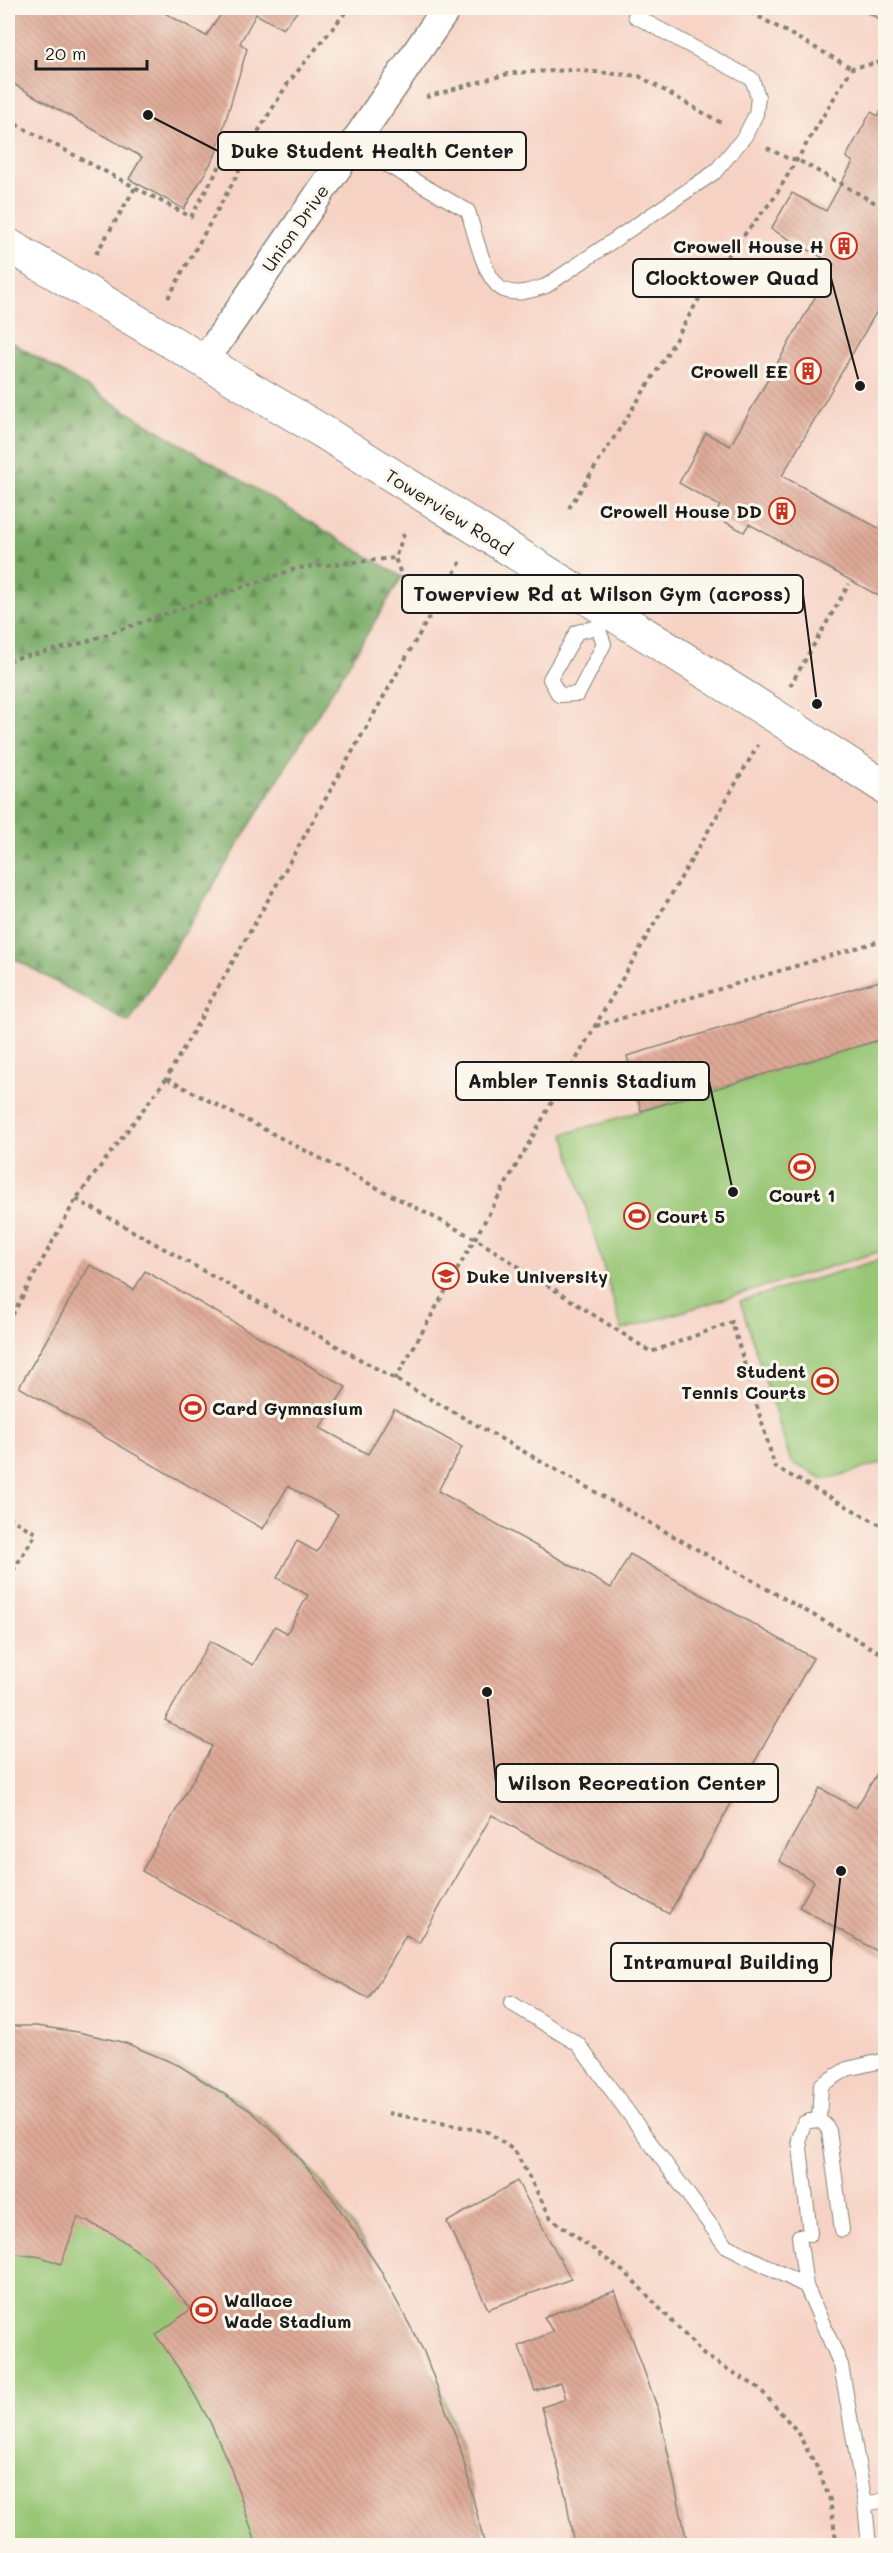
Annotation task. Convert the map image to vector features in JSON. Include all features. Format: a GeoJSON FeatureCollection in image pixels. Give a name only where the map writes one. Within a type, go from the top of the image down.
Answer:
{"type":"FeatureCollection","features":[{"type":"Feature","properties":{"kind":"street","name":"Union Drive"},"geometry":{"type":"LineString","coordinates":[[205,360],[447,8]]}},
{"type":"Feature","properties":{"kind":"street","name":"Towerview Road"},"geometry":{"type":"LineString","coordinates":[[8,245],[205,360],[478,530],[602,619],[775,716],[885,788]]}},
{"type":"Feature","properties":{"kind":"lane"},"geometry":{"type":"LineString","coordinates":[[354,143],[378,160],[468,211],[489,277],[502,290],[521,293],[546,286],[715,172],[745,136],[756,114],[758,97],[752,79],[635,16]]}},
{"type":"Feature","properties":{"kind":"lane"},"geometry":{"type":"LineString","coordinates":[[602,619],[604,644],[578,694],[557,699],[550,679],[577,632],[602,619]]}},
{"type":"Feature","properties":{"kind":"lane"},"geometry":{"type":"LineString","coordinates":[[511,2003],[578,2044],[725,2245],[806,2286]]}},
{"type":"Feature","properties":{"kind":"lane"},"geometry":{"type":"LineString","coordinates":[[819,2120],[821,2085],[847,2069],[885,2060]]}},
{"type":"Feature","properties":{"kind":"lane"},"geometry":{"type":"LineString","coordinates":[[842,2230],[829,2131],[826,2124],[819,2120],[804,2123],[800,2139],[806,2286],[841,2365],[865,2504],[869,2546]]}},
{"type":"Feature","properties":{"kind":"lane"},"geometry":{"type":"LineString","coordinates":[[865,2504],[885,2500]]}},
{"type":"Feature","properties":{"kind":"path"},"geometry":{"type":"LineString","coordinates":[[168,297],[236,177],[256,135],[288,82],[349,8]]}},
{"type":"Feature","properties":{"kind":"path"},"geometry":{"type":"LineString","coordinates":[[743,8],[852,68],[885,61]]}},
{"type":"Feature","properties":{"kind":"path"},"geometry":{"type":"LineString","coordinates":[[568,508],[663,361],[715,271],[774,198],[852,68]]}},
{"type":"Feature","properties":{"kind":"path"},"geometry":{"type":"LineString","coordinates":[[418,100],[511,73],[573,70],[639,76],[745,136],[787,158],[798,160],[885,209]]}},
{"type":"Feature","properties":{"kind":"path"},"geometry":{"type":"LineString","coordinates":[[8,120],[191,217],[231,146],[256,135]]}},
{"type":"Feature","properties":{"kind":"path"},"geometry":{"type":"LineString","coordinates":[[96,254],[138,183]]}},
{"type":"Feature","properties":{"kind":"path"},"geometry":{"type":"LineString","coordinates":[[881,527],[885,520]]}},
{"type":"Feature","properties":{"kind":"path"},"geometry":{"type":"LineString","coordinates":[[8,1323],[76,1199],[166,1079],[478,530]]}},
{"type":"Feature","properties":{"kind":"path"},"geometry":{"type":"LineString","coordinates":[[404,534],[395,558],[402,577],[433,610]]}},
{"type":"Feature","properties":{"kind":"path"},"geometry":{"type":"LineString","coordinates":[[8,660],[76,645],[298,568],[395,558]]}},
{"type":"Feature","properties":{"kind":"path"},"geometry":{"type":"LineString","coordinates":[[395,1380],[849,584]]}},
{"type":"Feature","properties":{"kind":"path"},"geometry":{"type":"LineString","coordinates":[[595,1026],[885,939]]}},
{"type":"Feature","properties":{"kind":"path"},"geometry":{"type":"LineString","coordinates":[[166,1079],[476,1239],[651,1352],[732,1322],[775,1467],[885,1527]]}},
{"type":"Feature","properties":{"kind":"path"},"geometry":{"type":"LineString","coordinates":[[76,1199],[885,1656]]}},
{"type":"Feature","properties":{"kind":"path"},"geometry":{"type":"LineString","coordinates":[[8,1517],[36,1533],[8,1579]]}},
{"type":"Feature","properties":{"kind":"path"},"geometry":{"type":"LineString","coordinates":[[388,2113],[488,2132],[515,2151],[551,2218],[628,2275],[704,2355],[759,2388],[796,2430],[818,2469],[830,2500],[837,2546]]}},
{"type":"Feature","properties":{"kind":"shaded area","name":"Duke University"},"geometry":{"type":"Polygon","coordinates":[[[8,8],[885,8],[885,2545],[8,2545],[8,8]]]}},
{"type":"Feature","properties":{"kind":"green space"},"geometry":{"type":"Polygon","coordinates":[[[8,340],[402,577],[129,1023],[8,955],[8,340]]]}},
{"type":"Feature","properties":{"kind":"green space"},"geometry":{"type":"Polygon","coordinates":[[[885,1038],[885,1250],[622,1330],[564,1134],[885,1038]]]}},
{"type":"Feature","properties":{"kind":"green space","name":"Student Tennis Courts"},"geometry":{"type":"Polygon","coordinates":[[[885,1258],[885,1462],[825,1480],[791,1462],[740,1301],[885,1258]]]}},
{"type":"Feature","properties":{"kind":"green space","name":"Wallace Wade Stadium"},"geometry":{"type":"Polygon","coordinates":[[[8,2026],[47,2028],[85,2034],[159,2057],[228,2094],[259,2117],[304,2161],[361,2238],[424,2354],[454,2427],[485,2545],[8,2546],[8,2026]]]}},
{"type":"Feature","properties":{"kind":"building"},"geometry":{"type":"Polygon","coordinates":[[[8,8],[156,8],[206,36],[225,8],[300,8],[283,29],[256,14],[240,43],[247,49],[215,156],[184,209],[129,179],[142,157],[8,81],[8,8]]]}},
{"type":"Feature","properties":{"kind":"building"},"geometry":{"type":"Polygon","coordinates":[[[858,8],[886,8],[886,22],[858,8]]]}},
{"type":"Feature","properties":{"kind":"building"},"geometry":{"type":"Polygon","coordinates":[[[886,103],[886,295],[782,476],[886,532],[886,600],[749,524],[744,532],[714,516],[720,506],[679,483],[706,433],[730,446],[834,264],[771,229],[792,193],[826,211],[853,162],[846,157],[871,112],[878,116],[886,103]]]}},
{"type":"Feature","properties":{"kind":"building"},"geometry":{"type":"Polygon","coordinates":[[[886,979],[886,1038],[641,1111],[627,1056],[886,979]]]}},
{"type":"Feature","properties":{"kind":"building"},"geometry":{"type":"Polygon","coordinates":[[[90,1265],[134,1290],[145,1271],[346,1387],[320,1428],[368,1454],[394,1409],[462,1447],[438,1491],[611,1588],[630,1554],[813,1658],[669,1914],[492,1815],[419,1943],[406,1935],[369,1999],[142,1871],[212,1746],[165,1720],[210,1641],[253,1665],[275,1626],[287,1633],[308,1595],[277,1578],[297,1541],[317,1552],[338,1514],[288,1486],[263,1529],[19,1387],[90,1265]]]}},
{"type":"Feature","properties":{"kind":"building"},"geometry":{"type":"Polygon","coordinates":[[[878,1772],[886,1776],[886,1956],[799,1907],[814,1881],[779,1861],[820,1788],[856,1808],[878,1772]]]}},
{"type":"Feature","properties":{"kind":"building","name":"Wallace Wade Stadium"},"geometry":{"type":"Polygon","coordinates":[[[8,2026],[36,2026],[78,2032],[126,2043],[180,2066],[251,2111],[288,2145],[333,2199],[379,2268],[424,2352],[461,2450],[485,2546],[257,2546],[231,2469],[210,2422],[185,2378],[156,2335],[191,2309],[150,2260],[113,2234],[78,2217],[61,2264],[41,2257],[8,2253],[8,2026]]]}},
{"type":"Feature","properties":{"kind":"building"},"geometry":{"type":"Polygon","coordinates":[[[517,2181],[571,2279],[488,2309],[447,2222],[517,2181]]]}},
{"type":"Feature","properties":{"kind":"building"},"geometry":{"type":"Polygon","coordinates":[[[615,2291],[659,2412],[688,2546],[574,2546],[566,2497],[542,2407],[566,2399],[561,2382],[535,2391],[519,2346],[553,2332],[544,2317],[615,2291]]]}},
{"type":"Feature","properties":{"kind":"place","name":"Duke Student Health Center"},"geometry":{"type":"Point","coordinates":[148,115]}},
{"type":"Feature","properties":{"kind":"place","name":"Crowell House H"},"geometry":{"type":"Point","coordinates":[844,246]}},
{"type":"Feature","properties":{"kind":"place","name":"Crowell EE"},"geometry":{"type":"Point","coordinates":[808,371]}},
{"type":"Feature","properties":{"kind":"place","name":"Clocktower Quad"},"geometry":{"type":"Point","coordinates":[860,386]}},
{"type":"Feature","properties":{"kind":"place","name":"Crowell House DD"},"geometry":{"type":"Point","coordinates":[782,511]}},
{"type":"Feature","properties":{"kind":"place","name":"Towerview Rd at Wilson Gym (across)"},"geometry":{"type":"Point","coordinates":[817,704]}},
{"type":"Feature","properties":{"kind":"place","name":"Court 1"},"geometry":{"type":"Point","coordinates":[802,1167]}},
{"type":"Feature","properties":{"kind":"place","name":"Ambler Tennis Stadium"},"geometry":{"type":"Point","coordinates":[733,1192]}},
{"type":"Feature","properties":{"kind":"place","name":"Court 5"},"geometry":{"type":"Point","coordinates":[637,1216]}},
{"type":"Feature","properties":{"kind":"place","name":"Duke University"},"geometry":{"type":"Point","coordinates":[446,1276]}},
{"type":"Feature","properties":{"kind":"place","name":"Student Tennis Courts"},"geometry":{"type":"Point","coordinates":[825,1381]}},
{"type":"Feature","properties":{"kind":"place","name":"Card Gymnasium"},"geometry":{"type":"Point","coordinates":[193,1408]}},
{"type":"Feature","properties":{"kind":"place","name":"Wilson Recreation Center"},"geometry":{"type":"Point","coordinates":[487,1692]}},
{"type":"Feature","properties":{"kind":"place","name":"Intramural Building"},"geometry":{"type":"Point","coordinates":[841,1871]}},
{"type":"Feature","properties":{"kind":"place","name":"Wallace Wade Stadium"},"geometry":{"type":"Point","coordinates":[204,2310]}}]}
